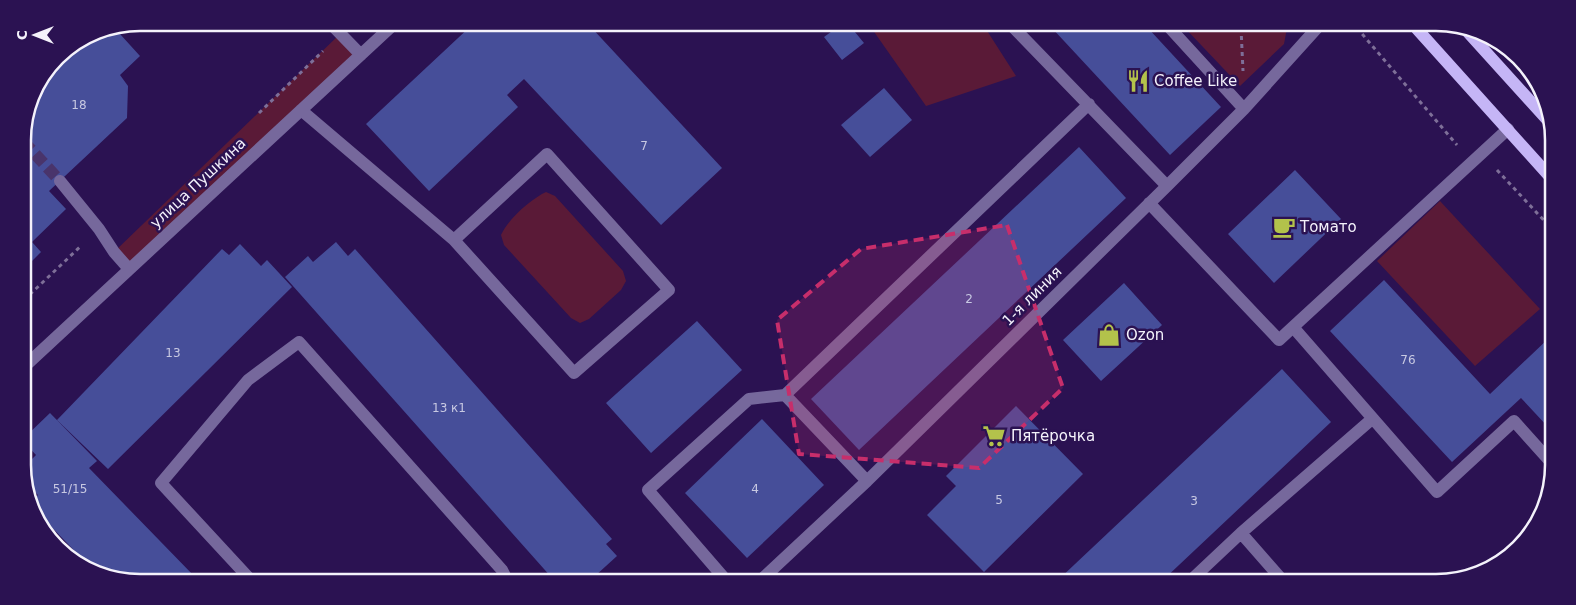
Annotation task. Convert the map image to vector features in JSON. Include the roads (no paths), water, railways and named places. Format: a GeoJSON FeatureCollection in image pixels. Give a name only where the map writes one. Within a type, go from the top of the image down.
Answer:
{"type":"FeatureCollection","features":[{"type":"Feature","properties":{"kind":"main road"},"geometry":{"type":"LineString","coordinates":[[1420,31],[1545,171]]}},
{"type":"Feature","properties":{"kind":"main road"},"geometry":{"type":"LineString","coordinates":[[1473,38],[1541,113]]}},
{"type":"Feature","properties":{"kind":"street"},"geometry":{"type":"LineString","coordinates":[[338,31],[360,55]]}},
{"type":"Feature","properties":{"kind":"street","name":"улица Пушкина"},"geometry":{"type":"LineString","coordinates":[[31,361],[386,31]]}},
{"type":"Feature","properties":{"kind":"street"},"geometry":{"type":"LineString","coordinates":[[1016,31],[1167,186]]}},
{"type":"Feature","properties":{"kind":"street"},"geometry":{"type":"LineString","coordinates":[[1173,31],[1244,109]]}},
{"type":"Feature","properties":{"kind":"street","name":"1-я линия"},"geometry":{"type":"LineString","coordinates":[[767,574],[867,481],[1167,186],[1244,109],[1314,31]]}},
{"type":"Feature","properties":{"kind":"street"},"geometry":{"type":"LineString","coordinates":[[721,574],[648,490],[749,399],[785,395],[1089,104]]}},
{"type":"Feature","properties":{"kind":"street"},"geometry":{"type":"LineString","coordinates":[[301,110],[454,240],[574,373],[668,290],[547,154],[454,240]]}},
{"type":"Feature","properties":{"kind":"street"},"geometry":{"type":"LineString","coordinates":[[1149,203],[1279,340],[1508,129]]}},
{"type":"Feature","properties":{"kind":"street"},"geometry":{"type":"LineString","coordinates":[[60,181],[99,229],[114,252],[130,269]]}},
{"type":"Feature","properties":{"kind":"street"},"geometry":{"type":"LineString","coordinates":[[1292,328],[1437,492],[1514,421],[1545,456]]}},
{"type":"Feature","properties":{"kind":"street"},"geometry":{"type":"LineString","coordinates":[[245,574],[161,483],[248,380],[299,342],[504,574]]}},
{"type":"Feature","properties":{"kind":"street"},"geometry":{"type":"LineString","coordinates":[[785,395],[867,481]]}},
{"type":"Feature","properties":{"kind":"street"},"geometry":{"type":"LineString","coordinates":[[1197,574],[1241,533],[1372,419]]}},
{"type":"Feature","properties":{"kind":"street"},"geometry":{"type":"LineString","coordinates":[[1241,533],[1277,574]]}},
{"type":"Feature","properties":{"kind":"tunnel"},"geometry":{"type":"LineString","coordinates":[[31,150],[60,181]]}},
{"type":"Feature","properties":{"kind":"place","name":"Coffee Like"},"geometry":{"type":"Point","coordinates":[1138,81]}},
{"type":"Feature","properties":{"kind":"place","name":"Томато"},"geometry":{"type":"Point","coordinates":[1284,227]}},
{"type":"Feature","properties":{"kind":"place","name":"Ozon"},"geometry":{"type":"Point","coordinates":[1109,335]}},
{"type":"Feature","properties":{"kind":"place","name":"Пятёрочка"},"geometry":{"type":"Point","coordinates":[994,436]}}]}
